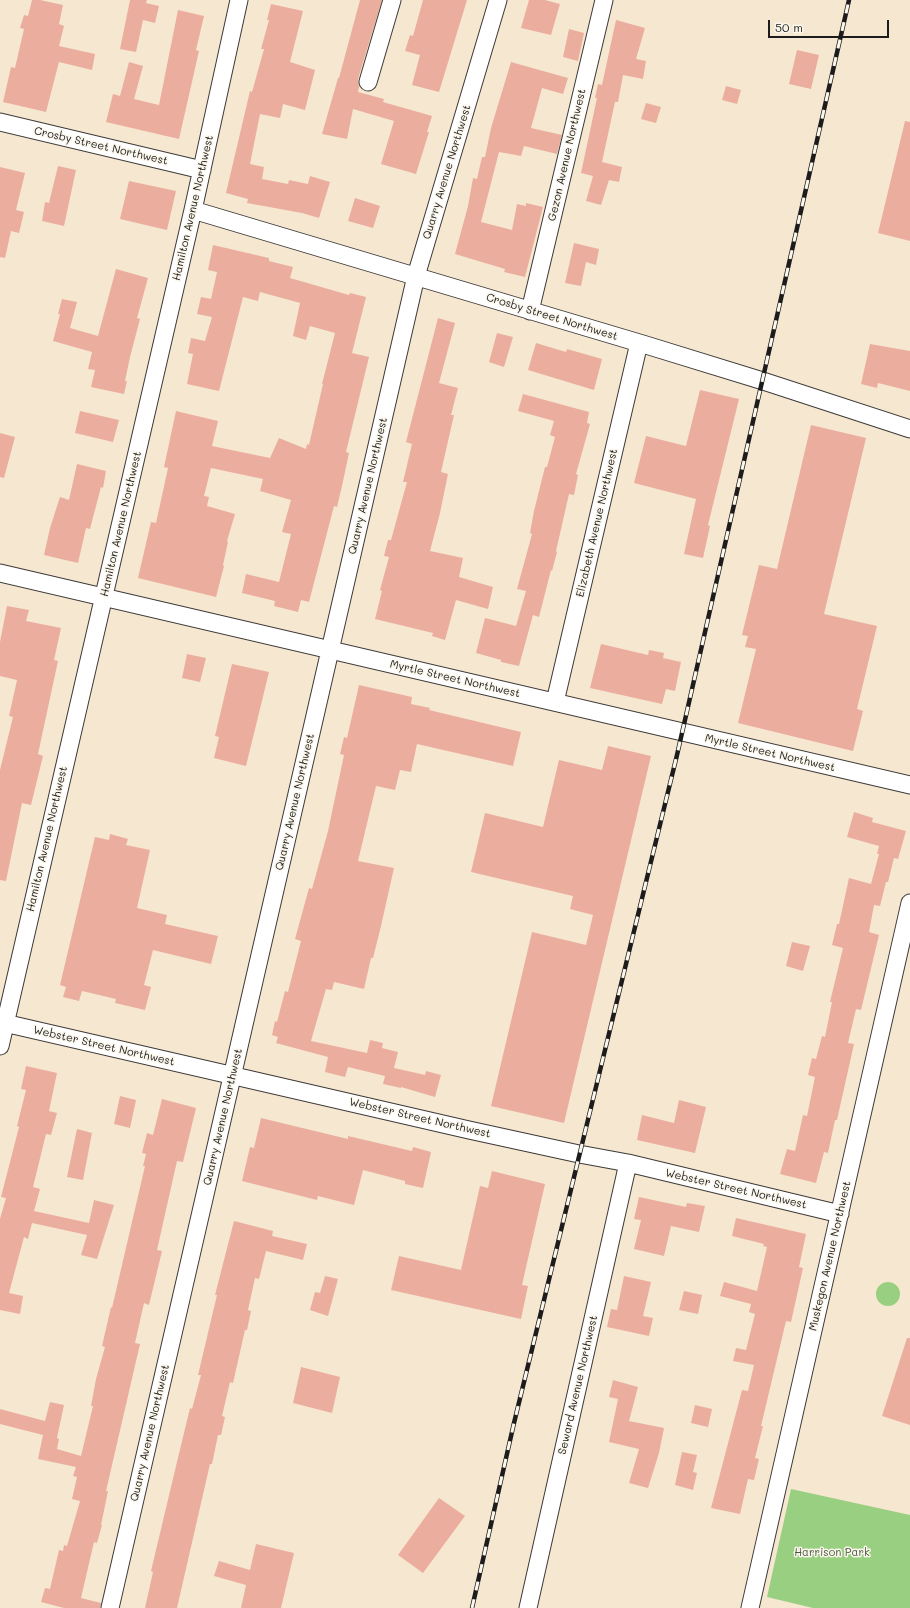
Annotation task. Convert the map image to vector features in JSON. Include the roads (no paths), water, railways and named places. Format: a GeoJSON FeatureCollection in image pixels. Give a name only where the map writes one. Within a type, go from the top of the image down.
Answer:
{"type":"FeatureCollection","features":[{"type":"Feature","properties":{"kind":"street","name":"Hamilton Avenue Northwest"},"geometry":{"type":"LineString","coordinates":[[0,1046],[3,1023],[104,597],[193,210],[239,0]]}},
{"type":"Feature","properties":{"kind":"street"},"geometry":{"type":"LineString","coordinates":[[368,82],[392,0]]}},
{"type":"Feature","properties":{"kind":"street","name":"Quarry Avenue Northwest"},"geometry":{"type":"LineString","coordinates":[[110,1608],[416,276],[498,0]]}},
{"type":"Feature","properties":{"kind":"street","name":"Gezon Avenue Northwest"},"geometry":{"type":"LineString","coordinates":[[530,310],[604,0]]}},
{"type":"Feature","properties":{"kind":"street","name":"Crosby Street Northwest"},"geometry":{"type":"LineString","coordinates":[[0,122],[202,170]]}},
{"type":"Feature","properties":{"kind":"street","name":"Crosby Street Northwest"},"geometry":{"type":"LineString","coordinates":[[193,210],[639,343],[763,381],[910,429]]}},
{"type":"Feature","properties":{"kind":"street","name":"Elizabeth Avenue Northwest"},"geometry":{"type":"LineString","coordinates":[[555,702],[639,343]]}},
{"type":"Feature","properties":{"kind":"street","name":"Myrtle Street Northwest"},"geometry":{"type":"LineString","coordinates":[[0,573],[910,785]]}},
{"type":"Feature","properties":{"kind":"street","name":"Muskegon Avenue Northwest"},"geometry":{"type":"LineString","coordinates":[[750,1608],[910,903]]}},
{"type":"Feature","properties":{"kind":"street","name":"Webster Street Northwest"},"geometry":{"type":"LineString","coordinates":[[3,1023],[579,1154],[628,1163],[840,1214]]}},
{"type":"Feature","properties":{"kind":"street","name":"Seward Avenue Northwest"},"geometry":{"type":"LineString","coordinates":[[528,1608],[628,1163]]}},
{"type":"Feature","properties":{"kind":"railway"},"geometry":{"type":"LineString","coordinates":[[472,1608],[514,1423],[677,755],[849,0]]}},
{"type":"Feature","properties":{"kind":"park label","name":"Harrison Park"},"geometry":{"type":"Point","coordinates":[832,1553]}}]}
